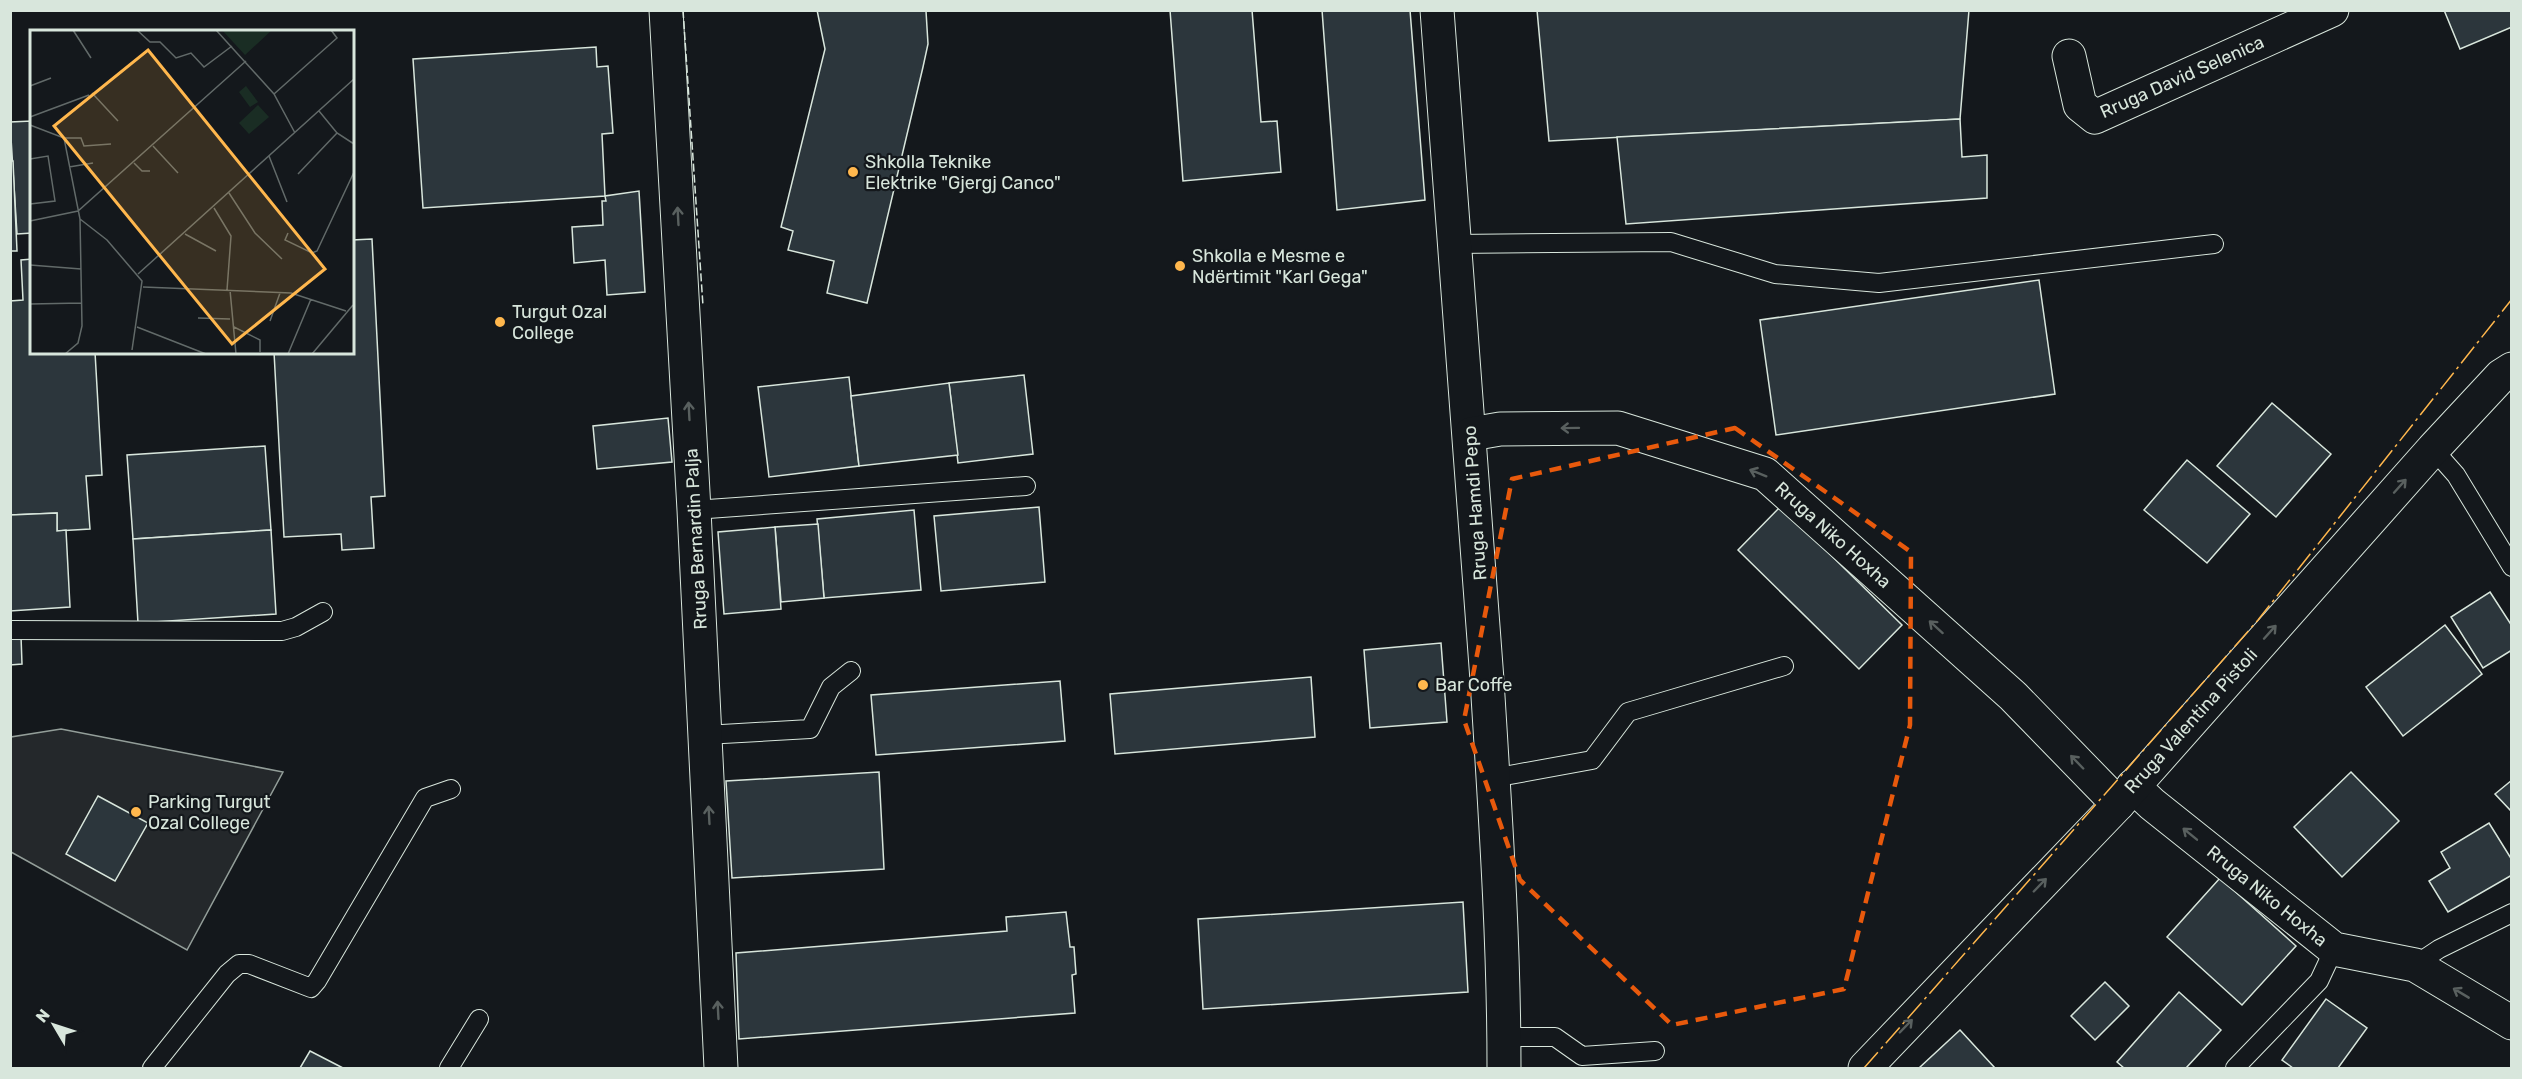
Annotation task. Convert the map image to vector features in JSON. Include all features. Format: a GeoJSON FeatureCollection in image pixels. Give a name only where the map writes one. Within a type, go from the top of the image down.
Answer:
{"type":"FeatureCollection","features":[{"type":"Feature","properties":{"kind":"street","name":"Rruga Bernardin Palja"},"geometry":{"type":"LineString","coordinates":[[666,10],[694,510],[721,1068]]}},
{"type":"Feature","properties":{"kind":"street","name":"Rruga Hamdi Pepo"},"geometry":{"type":"LineString","coordinates":[[1437,10],[1471,434],[1504,956],[1504,1053]]}},
{"type":"Feature","properties":{"kind":"street","name":"Rruga David Selenica"},"geometry":{"type":"LineString","coordinates":[[2069,56],[2080,105],[2095,117],[2332,10]]}},
{"type":"Feature","properties":{"kind":"street","name":"Rruga Valentina Pistoli"},"geometry":{"type":"LineString","coordinates":[[1865,1068],[2126,795],[2433,448],[2501,376],[2511,369]]}},
{"type":"Feature","properties":{"kind":"street","name":"Rruga Niko Hoxha"},"geometry":{"type":"LineString","coordinates":[[1471,434],[1500,429],[1618,428],[1765,474],[2126,795],[2152,804],[2334,949],[2415,965],[2511,1023]]}},
{"type":"Feature","properties":{"kind":"lane"},"geometry":{"type":"LineString","coordinates":[[1454,244],[1671,242],[1775,274],[1879,283],[2214,244]]}},
{"type":"Feature","properties":{"kind":"lane"},"geometry":{"type":"LineString","coordinates":[[2433,448],[2456,475],[2511,567]]}},
{"type":"Feature","properties":{"kind":"lane"},"geometry":{"type":"LineString","coordinates":[[694,510],[1026,486]]}},
{"type":"Feature","properties":{"kind":"lane"},"geometry":{"type":"LineString","coordinates":[[10,630],[282,631],[296,627],[323,612]]}},
{"type":"Feature","properties":{"kind":"lane"},"geometry":{"type":"LineString","coordinates":[[1493,778],[1592,760],[1628,712],[1784,666]]}},
{"type":"Feature","properties":{"kind":"lane"},"geometry":{"type":"LineString","coordinates":[[705,735],[810,729],[831,687],[851,671]]}},
{"type":"Feature","properties":{"kind":"lane"},"geometry":{"type":"LineString","coordinates":[[152,1068],[227,975],[239,964],[249,964],[311,988],[425,798],[451,789]]}},
{"type":"Feature","properties":{"kind":"lane"},"geometry":{"type":"LineString","coordinates":[[2415,965],[2511,913]]}},
{"type":"Feature","properties":{"kind":"lane"},"geometry":{"type":"LineString","coordinates":[[2235,1068],[2319,981],[2334,949]]}},
{"type":"Feature","properties":{"kind":"lane"},"geometry":{"type":"LineString","coordinates":[[449,1068],[478,1019]]}},
{"type":"Feature","properties":{"kind":"lane"},"geometry":{"type":"LineString","coordinates":[[1504,1053],[1555,1037],[1582,1056],[1655,1051]]}},
{"type":"Feature","properties":{"kind":"highlighted area"},"geometry":{"type":"Polygon","coordinates":[[[1735,428],[1911,552],[1910,725],[1844,989],[1672,1025],[1520,880],[1464,720],[1512,479],[1735,428]]]}},
{"type":"Feature","properties":{"kind":"shaded area","name":"Parking Turgut Ozal College"},"geometry":{"type":"Polygon","coordinates":[[[61,729],[283,772],[187,950],[11,852],[11,737],[61,729]]]}},
{"type":"Feature","properties":{"kind":"building"},"geometry":{"type":"Polygon","coordinates":[[[817,10],[926,11],[928,44],[867,303],[827,293],[834,261],[788,250],[793,231],[781,227],[825,49],[817,10]]]}},
{"type":"Feature","properties":{"kind":"building"},"geometry":{"type":"Polygon","coordinates":[[[1170,10],[1252,10],[1261,122],[1277,121],[1281,172],[1183,181],[1170,10]]]}},
{"type":"Feature","properties":{"kind":"building"},"geometry":{"type":"Polygon","coordinates":[[[1322,10],[1410,10],[1425,200],[1337,210],[1322,10]]]}},
{"type":"Feature","properties":{"kind":"building"},"geometry":{"type":"Polygon","coordinates":[[[1537,10],[1969,10],[1960,119],[1549,141],[1537,10]]]}},
{"type":"Feature","properties":{"kind":"building"},"geometry":{"type":"Polygon","coordinates":[[[2444,10],[2512,10],[2512,27],[2460,49],[2444,10]]]}},
{"type":"Feature","properties":{"kind":"building"},"geometry":{"type":"Polygon","coordinates":[[[596,47],[597,67],[608,66],[613,133],[602,134],[605,196],[423,208],[413,59],[596,47]]]}},
{"type":"Feature","properties":{"kind":"building"},"geometry":{"type":"Polygon","coordinates":[[[1960,119],[1962,157],[1987,155],[1987,198],[1626,224],[1617,137],[1960,119]]]}},
{"type":"Feature","properties":{"kind":"building"},"geometry":{"type":"Polygon","coordinates":[[[30,121],[30,233],[17,234],[10,122],[30,121]]]}},
{"type":"Feature","properties":{"kind":"building"},"geometry":{"type":"Polygon","coordinates":[[[10,161],[13,161],[17,251],[10,251],[10,161]]]}},
{"type":"Feature","properties":{"kind":"building"},"geometry":{"type":"Polygon","coordinates":[[[639,191],[645,292],[607,295],[605,260],[574,263],[572,227],[603,225],[602,201],[606,201],[605,196],[639,191]]]}},
{"type":"Feature","properties":{"kind":"building"},"geometry":{"type":"Polygon","coordinates":[[[372,239],[385,496],[371,497],[374,548],[342,550],[341,534],[284,537],[274,354],[354,354],[354,240],[372,239]]]}},
{"type":"Feature","properties":{"kind":"building"},"geometry":{"type":"Polygon","coordinates":[[[30,259],[30,354],[95,354],[102,475],[86,476],[90,529],[57,531],[57,513],[10,515],[10,301],[23,300],[21,260],[30,259]]]}},
{"type":"Feature","properties":{"kind":"building"},"geometry":{"type":"Polygon","coordinates":[[[2039,280],[2055,394],[1776,435],[1760,320],[2039,280]]]}},
{"type":"Feature","properties":{"kind":"building"},"geometry":{"type":"Polygon","coordinates":[[[1024,375],[1033,454],[958,463],[949,383],[1024,375]]]}},
{"type":"Feature","properties":{"kind":"building"},"geometry":{"type":"Polygon","coordinates":[[[849,377],[859,466],[769,477],[758,387],[849,377]]]}},
{"type":"Feature","properties":{"kind":"building"},"geometry":{"type":"Polygon","coordinates":[[[949,383],[958,455],[859,466],[851,396],[949,383]]]}},
{"type":"Feature","properties":{"kind":"building"},"geometry":{"type":"Polygon","coordinates":[[[2272,403],[2331,454],[2276,517],[2217,466],[2272,403]]]}},
{"type":"Feature","properties":{"kind":"building"},"geometry":{"type":"Polygon","coordinates":[[[668,418],[672,462],[597,469],[593,426],[668,418]]]}},
{"type":"Feature","properties":{"kind":"building"},"geometry":{"type":"Polygon","coordinates":[[[265,446],[271,530],[133,539],[127,455],[265,446]]]}},
{"type":"Feature","properties":{"kind":"building"},"geometry":{"type":"Polygon","coordinates":[[[2187,460],[2250,514],[2207,563],[2144,510],[2187,460]]]}},
{"type":"Feature","properties":{"kind":"building"},"geometry":{"type":"Polygon","coordinates":[[[1781,506],[1902,625],[1859,669],[1738,550],[1781,506]]]}},
{"type":"Feature","properties":{"kind":"building"},"geometry":{"type":"Polygon","coordinates":[[[1039,507],[1045,582],[941,591],[934,516],[1039,507]]]}},
{"type":"Feature","properties":{"kind":"building"},"geometry":{"type":"Polygon","coordinates":[[[914,510],[921,590],[824,598],[817,519],[914,510]]]}},
{"type":"Feature","properties":{"kind":"building"},"geometry":{"type":"Polygon","coordinates":[[[57,513],[57,531],[66,530],[70,607],[10,611],[10,515],[57,513]]]}},
{"type":"Feature","properties":{"kind":"building"},"geometry":{"type":"Polygon","coordinates":[[[818,524],[824,598],[781,602],[775,527],[818,524]]]}},
{"type":"Feature","properties":{"kind":"building"},"geometry":{"type":"Polygon","coordinates":[[[775,527],[781,609],[724,614],[718,532],[775,527]]]}},
{"type":"Feature","properties":{"kind":"building"},"geometry":{"type":"Polygon","coordinates":[[[271,530],[276,614],[138,623],[133,539],[271,530]]]}},
{"type":"Feature","properties":{"kind":"building"},"geometry":{"type":"Polygon","coordinates":[[[2490,592],[2512,626],[2512,650],[2483,668],[2451,617],[2490,592]]]}},
{"type":"Feature","properties":{"kind":"building"},"geometry":{"type":"Polygon","coordinates":[[[2445,625],[2482,674],[2403,736],[2366,687],[2445,625]]]}},
{"type":"Feature","properties":{"kind":"building"},"geometry":{"type":"Polygon","coordinates":[[[21,636],[22,664],[10,665],[10,637],[21,636]]]}},
{"type":"Feature","properties":{"kind":"building"},"geometry":{"type":"Polygon","coordinates":[[[1441,643],[1447,722],[1370,728],[1364,650],[1441,643]]]}},
{"type":"Feature","properties":{"kind":"building"},"geometry":{"type":"Polygon","coordinates":[[[1311,677],[1315,737],[1115,754],[1110,694],[1311,677]]]}},
{"type":"Feature","properties":{"kind":"building"},"geometry":{"type":"Polygon","coordinates":[[[1060,681],[1065,741],[876,755],[871,695],[1060,681]]]}},
{"type":"Feature","properties":{"kind":"building"},"geometry":{"type":"Polygon","coordinates":[[[879,772],[884,869],[732,878],[726,781],[879,772]]]}},
{"type":"Feature","properties":{"kind":"building"},"geometry":{"type":"Polygon","coordinates":[[[2351,772],[2399,821],[2342,877],[2294,827],[2351,772]]]}},
{"type":"Feature","properties":{"kind":"building"},"geometry":{"type":"Polygon","coordinates":[[[2512,780],[2512,812],[2495,794],[2512,780]]]}},
{"type":"Feature","properties":{"kind":"building"},"geometry":{"type":"Polygon","coordinates":[[[98,796],[148,823],[115,881],[66,854],[98,796]]]}},
{"type":"Feature","properties":{"kind":"building"},"geometry":{"type":"Polygon","coordinates":[[[2489,823],[2512,860],[2512,875],[2448,912],[2429,881],[2450,868],[2441,852],[2489,823]]]}},
{"type":"Feature","properties":{"kind":"building"},"geometry":{"type":"Polygon","coordinates":[[[2220,878],[2296,946],[2242,1005],[2167,937],[2220,878]]]}},
{"type":"Feature","properties":{"kind":"building"},"geometry":{"type":"Polygon","coordinates":[[[1463,902],[1468,992],[1203,1009],[1198,919],[1463,902]]]}},
{"type":"Feature","properties":{"kind":"building"},"geometry":{"type":"Polygon","coordinates":[[[1066,912],[1070,947],[1074,947],[1076,974],[1072,975],[1075,1013],[739,1039],[736,953],[1007,931],[1006,917],[1066,912]]]}},
{"type":"Feature","properties":{"kind":"building"},"geometry":{"type":"Polygon","coordinates":[[[2105,982],[2129,1006],[2095,1040],[2071,1016],[2105,982]]]}},
{"type":"Feature","properties":{"kind":"building"},"geometry":{"type":"Polygon","coordinates":[[[2179,992],[2221,1030],[2186,1068],[2124,1068],[2117,1062],[2179,992]]]}},
{"type":"Feature","properties":{"kind":"building"},"geometry":{"type":"Polygon","coordinates":[[[2326,999],[2367,1028],[2338,1068],[2293,1068],[2282,1060],[2326,999]]]}},
{"type":"Feature","properties":{"kind":"building"},"geometry":{"type":"Polygon","coordinates":[[[1960,1030],[1995,1068],[1919,1068],[1960,1030]]]}},
{"type":"Feature","properties":{"kind":"building"},"geometry":{"type":"Polygon","coordinates":[[[310,1051],[343,1068],[300,1068],[310,1051]]]}},
{"type":"Feature","properties":{"kind":"fence"},"geometry":{"type":"LineString","coordinates":[[683,10],[703,306]]}},
{"type":"Feature","properties":{"kind":"power"},"geometry":{"type":"LineString","coordinates":[[1864,1068],[2258,620],[2512,299]]}},
{"type":"Feature","properties":{"kind":"place","name":"Shkolla Teknike Elektrike \"Gjergj Canco\""},"geometry":{"type":"Point","coordinates":[853,172]}},
{"type":"Feature","properties":{"kind":"place","name":"Shkolla e Mesme e Ndërtimit \"Karl Gega\""},"geometry":{"type":"Point","coordinates":[1180,266]}},
{"type":"Feature","properties":{"kind":"place","name":"Turgut Ozal College"},"geometry":{"type":"Point","coordinates":[500,322]}},
{"type":"Feature","properties":{"kind":"place","name":"Bar Coffe"},"geometry":{"type":"Point","coordinates":[1423,685]}},
{"type":"Feature","properties":{"kind":"place","name":"Parking Turgut Ozal College"},"geometry":{"type":"Point","coordinates":[136,812]}}]}
